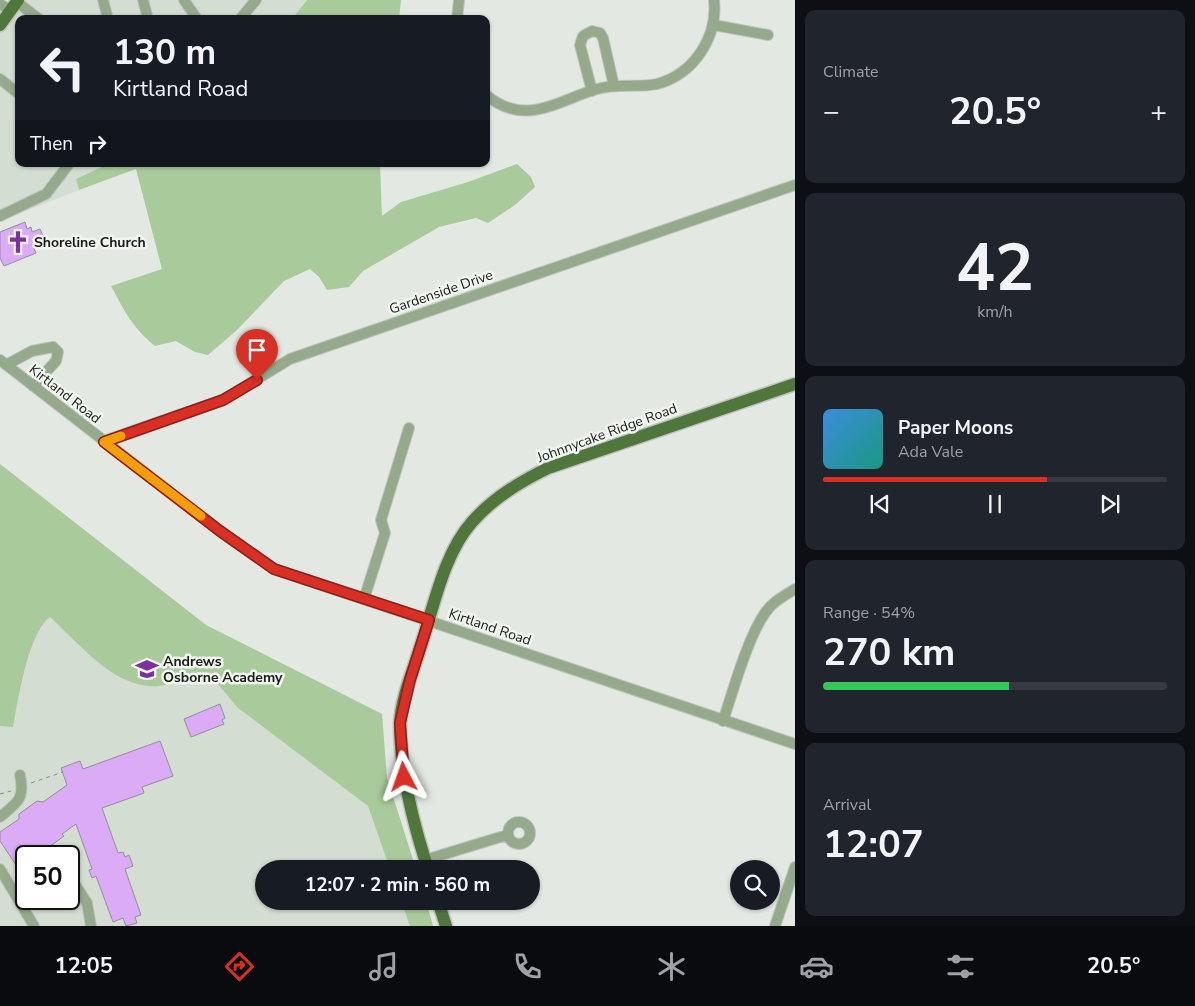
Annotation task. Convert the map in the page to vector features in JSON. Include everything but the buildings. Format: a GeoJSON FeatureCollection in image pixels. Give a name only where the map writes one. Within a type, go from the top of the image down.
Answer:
{"type":"FeatureCollection","features":[{"type":"Feature","properties":{"kind":"main road"},"geometry":{"type":"LineString","coordinates":[[0,25],[12,4]]}},
{"type":"Feature","properties":{"kind":"main road","name":"Johnnycake Ridge Road"},"geometry":{"type":"LineString","coordinates":[[426,860],[404,777],[400,723],[410,680],[447,568],[471,524],[498,498],[521,482],[548,468],[795,384]]}},
{"type":"Feature","properties":{"kind":"main road"},"geometry":{"type":"LineString","coordinates":[[441,910],[446,926]]}},
{"type":"Feature","properties":{"kind":"street"},"geometry":{"type":"LineString","coordinates":[[103,0],[107,15]]}},
{"type":"Feature","properties":{"kind":"street"},"geometry":{"type":"LineString","coordinates":[[143,0],[147,15]]}},
{"type":"Feature","properties":{"kind":"street"},"geometry":{"type":"LineString","coordinates":[[184,0],[194,15]]}},
{"type":"Feature","properties":{"kind":"street"},"geometry":{"type":"LineString","coordinates":[[243,15],[256,0]]}},
{"type":"Feature","properties":{"kind":"street"},"geometry":{"type":"LineString","coordinates":[[458,15],[459,0]]}},
{"type":"Feature","properties":{"kind":"street"},"geometry":{"type":"LineString","coordinates":[[490,97],[519,109],[540,110],[592,91],[614,86],[656,84],[675,76],[692,64],[702,52],[714,25],[714,0]]}},
{"type":"Feature","properties":{"kind":"street"},"geometry":{"type":"LineString","coordinates":[[12,4],[32,15]]}},
{"type":"Feature","properties":{"kind":"street"},"geometry":{"type":"LineString","coordinates":[[714,25],[768,35]]}},
{"type":"Feature","properties":{"kind":"street"},"geometry":{"type":"LineString","coordinates":[[592,91],[580,45],[583,36],[592,31],[600,34],[603,38],[614,86]]}},
{"type":"Feature","properties":{"kind":"street"},"geometry":{"type":"LineString","coordinates":[[0,80],[15,91]]}},
{"type":"Feature","properties":{"kind":"street"},"geometry":{"type":"LineString","coordinates":[[0,216],[46,194],[67,167]]}},
{"type":"Feature","properties":{"kind":"street","name":"Gardenside Drive"},"geometry":{"type":"LineString","coordinates":[[104,442],[223,400],[298,356],[795,185]]}},
{"type":"Feature","properties":{"kind":"street"},"geometry":{"type":"LineString","coordinates":[[3,362],[32,351],[53,346],[58,352],[56,361],[33,386]]}},
{"type":"Feature","properties":{"kind":"street","name":"Kirtland Road"},"geometry":{"type":"LineString","coordinates":[[3,362],[220,531],[274,569],[795,744]]}},
{"type":"Feature","properties":{"kind":"street"},"geometry":{"type":"LineString","coordinates":[[364,599],[385,533],[381,520],[409,428]]}},
{"type":"Feature","properties":{"kind":"street"},"geometry":{"type":"LineString","coordinates":[[723,721],[756,630],[765,612],[777,600],[795,589]]}},
{"type":"Feature","properties":{"kind":"street"},"geometry":{"type":"LineString","coordinates":[[0,817],[18,802],[22,786],[20,775]]}},
{"type":"Feature","properties":{"kind":"street"},"geometry":{"type":"LineString","coordinates":[[438,860],[507,835]]}},
{"type":"Feature","properties":{"kind":"street"},"geometry":{"type":"LineString","coordinates":[[775,926],[795,866]]}},
{"type":"Feature","properties":{"kind":"street"},"geometry":{"type":"LineString","coordinates":[[0,869],[15,887]]}},
{"type":"Feature","properties":{"kind":"street"},"geometry":{"type":"LineString","coordinates":[[80,892],[87,903],[91,926]]}},
{"type":"Feature","properties":{"kind":"street"},"geometry":{"type":"LineString","coordinates":[[28,910],[34,926]]}},
{"type":"Feature","properties":{"kind":"path"},"geometry":{"type":"LineString","coordinates":[[0,794],[63,772]]}},
{"type":"Feature","properties":{"kind":"shaded area"},"geometry":{"type":"Polygon","coordinates":[[[25,0],[307,0],[295,15],[15,15],[15,167],[102,167],[76,179],[79,190],[0,221],[0,31],[25,0]]]}},
{"type":"Feature","properties":{"kind":"shaded area","name":"Andrews Osborne Academy"},"geometry":{"type":"Polygon","coordinates":[[[0,464],[206,625],[382,714],[387,778],[413,860],[255,860],[255,910],[429,910],[433,926],[0,926],[0,464]]]}},
{"type":"Feature","properties":{"kind":"green space"},"geometry":{"type":"Polygon","coordinates":[[[307,0],[401,0],[399,15],[295,15],[307,0]]]}},
{"type":"Feature","properties":{"kind":"green space"},"geometry":{"type":"Polygon","coordinates":[[[517,164],[531,177],[535,187],[515,205],[488,223],[476,218],[439,227],[363,271],[349,287],[327,290],[319,277],[310,269],[284,281],[236,331],[208,355],[195,352],[176,341],[155,346],[135,326],[111,286],[162,269],[136,169],[79,190],[76,179],[102,167],[380,167],[382,216],[401,202],[468,182],[517,164]]]}},
{"type":"Feature","properties":{"kind":"green space"},"geometry":{"type":"Polygon","coordinates":[[[0,464],[206,625],[382,714],[387,778],[413,860],[387,860],[368,806],[238,708],[212,677],[199,672],[159,686],[143,685],[128,681],[99,663],[50,617],[42,625],[30,652],[13,727],[0,726],[0,464]]]}},
{"type":"Feature","properties":{"kind":"green space"},"geometry":{"type":"Polygon","coordinates":[[[404,910],[429,910],[433,926],[410,926],[404,910]]]}},
{"type":"Feature","properties":{"kind":"slow traffic"},"geometry":{"type":"LineString","coordinates":[[121,436],[104,442],[201,516]]}},
{"type":"Feature","properties":{"kind":"place","name":"Shoreline Church"},"geometry":{"type":"Point","coordinates":[18,242]}},
{"type":"Feature","properties":{"kind":"place","name":"Andrews Osborne Academy"},"geometry":{"type":"Point","coordinates":[147,669]}},
{"type":"Feature","properties":{"kind":"route"},"geometry":{"type":"LineString","coordinates":[[257,380],[223,400],[104,442],[220,531],[274,569],[429,620],[410,680],[400,723],[404,777]]}}]}
